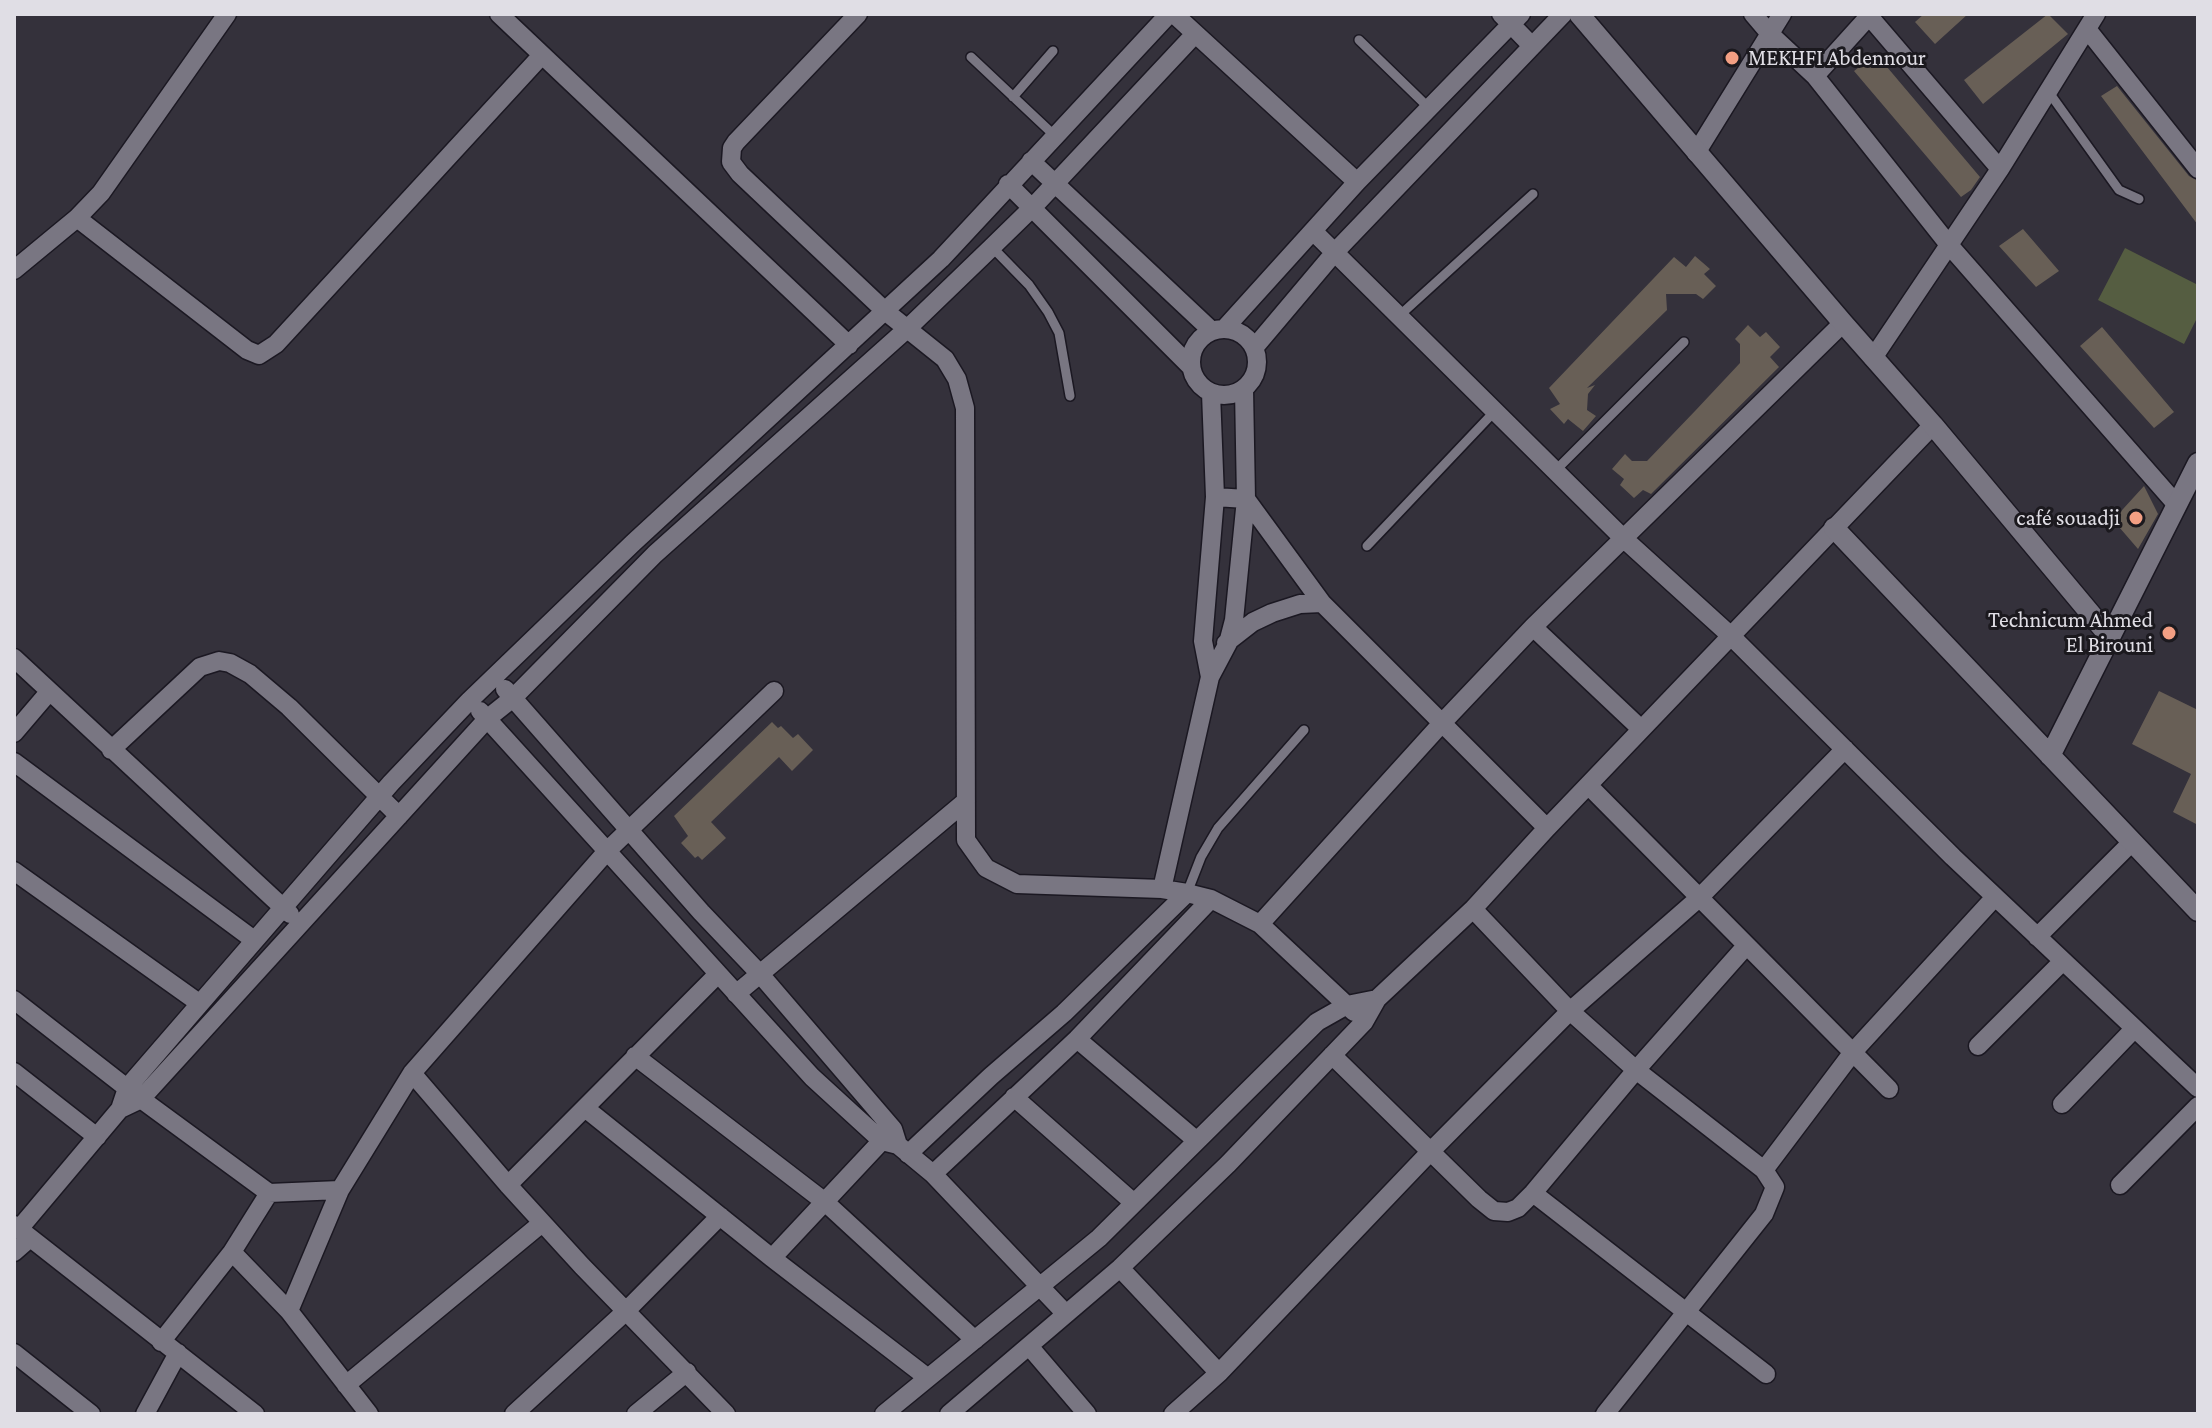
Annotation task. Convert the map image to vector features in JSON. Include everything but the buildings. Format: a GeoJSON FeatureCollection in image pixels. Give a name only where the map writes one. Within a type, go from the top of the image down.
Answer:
{"type":"FeatureCollection","features":[{"type":"Feature","properties":{"kind":"street"},"geometry":{"type":"LineString","coordinates":[[14,270],[77,218],[101,193],[227,14]]}},
{"type":"Feature","properties":{"kind":"street"},"geometry":{"type":"LineString","coordinates":[[499,14],[849,345]]}},
{"type":"Feature","properties":{"kind":"street"},"geometry":{"type":"LineString","coordinates":[[858,14],[736,142],[732,148],[731,162],[885,311],[945,359],[957,379],[965,408],[966,840],[986,868],[1017,884],[1162,889],[1211,899],[1260,924],[1364,1022]]}},
{"type":"Feature","properties":{"kind":"street"},"geometry":{"type":"LineString","coordinates":[[134,1093],[199,1003],[378,797],[469,701],[643,532],[941,259],[1008,184],[1172,14],[1357,182]]}},
{"type":"Feature","properties":{"kind":"street"},"geometry":{"type":"LineString","coordinates":[[1254,348],[1335,252],[1563,14]]}},
{"type":"Feature","properties":{"kind":"street"},"geometry":{"type":"LineString","coordinates":[[1579,14],[1933,425],[2110,637]]}},
{"type":"Feature","properties":{"kind":"street"},"geometry":{"type":"LineString","coordinates":[[1753,14],[1815,76],[1949,245],[2177,505]]}},
{"type":"Feature","properties":{"kind":"street"},"geometry":{"type":"LineString","coordinates":[[1696,153],[1782,14]]}},
{"type":"Feature","properties":{"kind":"street"},"geometry":{"type":"LineString","coordinates":[[1815,76],[1870,15],[2000,169]]}},
{"type":"Feature","properties":{"kind":"street"},"geometry":{"type":"LineString","coordinates":[[1191,367],[1195,345],[1218,330],[1511,17],[1532,46]]}},
{"type":"Feature","properties":{"kind":"street"},"geometry":{"type":"LineString","coordinates":[[1873,358],[2000,169],[2092,21],[2198,169]]}},
{"type":"Feature","properties":{"kind":"street"},"geometry":{"type":"LineString","coordinates":[[14,1252],[21,1230],[134,1093],[300,924],[488,718],[513,698],[655,554],[908,328],[992,247],[1195,34]]}},
{"type":"Feature","properties":{"kind":"street"},"geometry":{"type":"LineString","coordinates":[[77,218],[247,350],[259,355],[276,344],[542,55]]}},
{"type":"Feature","properties":{"kind":"street"},"geometry":{"type":"LineString","coordinates":[[1031,161],[1218,330],[1242,334],[1254,348],[1256,370],[1244,389],[1246,499],[1234,620],[1228,643],[1210,677],[1162,889]]}},
{"type":"Feature","properties":{"kind":"street"},"geometry":{"type":"LineString","coordinates":[[1008,184],[1191,367],[1202,387],[1223,396],[1244,389]]}},
{"type":"Feature","properties":{"kind":"street"},"geometry":{"type":"LineString","coordinates":[[1313,231],[1622,537],[1731,636],[1995,897],[2198,1088]]}},
{"type":"Feature","properties":{"kind":"street"},"geometry":{"type":"LineString","coordinates":[[1260,924],[1533,627],[1843,323]]}},
{"type":"Feature","properties":{"kind":"street"},"geometry":{"type":"LineString","coordinates":[[1210,677],[1203,641],[1215,497],[1211,393]]}},
{"type":"Feature","properties":{"kind":"street"},"geometry":{"type":"LineString","coordinates":[[949,1414],[1120,1268],[1228,1164],[1364,1022],[1377,999],[1473,909],[1933,425]]}},
{"type":"Feature","properties":{"kind":"street"},"geometry":{"type":"LineString","coordinates":[[2050,756],[2198,463]]}},
{"type":"Feature","properties":{"kind":"street"},"geometry":{"type":"LineString","coordinates":[[1215,497],[1246,499]]}},
{"type":"Feature","properties":{"kind":"street"},"geometry":{"type":"LineString","coordinates":[[1246,499],[1322,603],[1547,828]]}},
{"type":"Feature","properties":{"kind":"street"},"geometry":{"type":"LineString","coordinates":[[1834,528],[2198,911]]}},
{"type":"Feature","properties":{"kind":"street"},"geometry":{"type":"LineString","coordinates":[[1203,641],[1228,643],[1253,622],[1272,613],[1300,604],[1322,603]]}},
{"type":"Feature","properties":{"kind":"street"},"geometry":{"type":"LineString","coordinates":[[1533,627],[1641,729]]}},
{"type":"Feature","properties":{"kind":"street"},"geometry":{"type":"LineString","coordinates":[[14,658],[300,924]]}},
{"type":"Feature","properties":{"kind":"street"},"geometry":{"type":"LineString","coordinates":[[111,750],[200,667],[219,661],[239,667],[279,698],[399,816]]}},
{"type":"Feature","properties":{"kind":"street"},"geometry":{"type":"LineString","coordinates":[[495,679],[701,912],[760,974],[895,1142]]}},
{"type":"Feature","properties":{"kind":"street"},"geometry":{"type":"LineString","coordinates":[[289,1311],[340,1190],[412,1073],[608,850],[774,691]]}},
{"type":"Feature","properties":{"kind":"street"},"geometry":{"type":"LineString","coordinates":[[14,733],[49,692]]}},
{"type":"Feature","properties":{"kind":"street"},"geometry":{"type":"LineString","coordinates":[[469,701],[488,718],[812,1077],[933,1174],[1066,1314]]}},
{"type":"Feature","properties":{"kind":"street"},"geometry":{"type":"LineString","coordinates":[[1173,1414],[1219,1373],[1570,1011],[1699,898],[1845,749]]}},
{"type":"Feature","properties":{"kind":"street"},"geometry":{"type":"LineString","coordinates":[[14,762],[254,940]]}},
{"type":"Feature","properties":{"kind":"street"},"geometry":{"type":"LineString","coordinates":[[1589,786],[1889,1089]]}},
{"type":"Feature","properties":{"kind":"street"},"geometry":{"type":"LineString","coordinates":[[736,994],[966,801]]}},
{"type":"Feature","properties":{"kind":"street"},"geometry":{"type":"LineString","coordinates":[[2037,937],[2132,842]]}},
{"type":"Feature","properties":{"kind":"street"},"geometry":{"type":"LineString","coordinates":[[14,871],[199,1003]]}},
{"type":"Feature","properties":{"kind":"street"},"geometry":{"type":"LineString","coordinates":[[772,1258],[825,1202],[895,1142],[991,1076],[1064,1013],[1187,893]]}},
{"type":"Feature","properties":{"kind":"street"},"geometry":{"type":"LineString","coordinates":[[1764,1170],[1853,1052],[1995,897]]}},
{"type":"Feature","properties":{"kind":"street"},"geometry":{"type":"LineString","coordinates":[[933,1174],[1077,1039],[1211,899]]}},
{"type":"Feature","properties":{"kind":"street"},"geometry":{"type":"LineString","coordinates":[[1473,909],[1570,1011],[1636,1070],[1764,1170],[1775,1187],[1770,1204],[1749,1235],[1605,1414]]}},
{"type":"Feature","properties":{"kind":"street"},"geometry":{"type":"LineString","coordinates":[[1332,1055],[1430,1152],[1494,1211],[1502,1213],[1518,1208],[1533,1193],[1746,946]]}},
{"type":"Feature","properties":{"kind":"street"},"geometry":{"type":"LineString","coordinates":[[1978,1046],[2063,961]]}},
{"type":"Feature","properties":{"kind":"street"},"geometry":{"type":"LineString","coordinates":[[508,1185],[718,974]]}},
{"type":"Feature","properties":{"kind":"street"},"geometry":{"type":"LineString","coordinates":[[884,1414],[1099,1238],[1317,1022],[1347,1005],[1377,999]]}},
{"type":"Feature","properties":{"kind":"street"},"geometry":{"type":"LineString","coordinates":[[14,1000],[269,1193],[340,1190]]}},
{"type":"Feature","properties":{"kind":"street"},"geometry":{"type":"LineString","coordinates":[[2062,1104],[2134,1029]]}},
{"type":"Feature","properties":{"kind":"street"},"geometry":{"type":"LineString","coordinates":[[1077,1039],[1197,1141]]}},
{"type":"Feature","properties":{"kind":"street"},"geometry":{"type":"LineString","coordinates":[[635,1056],[825,1202],[975,1340]]}},
{"type":"Feature","properties":{"kind":"street"},"geometry":{"type":"LineString","coordinates":[[14,1072],[97,1137]]}},
{"type":"Feature","properties":{"kind":"street"},"geometry":{"type":"LineString","coordinates":[[412,1073],[542,1223],[726,1414]]}},
{"type":"Feature","properties":{"kind":"street"},"geometry":{"type":"LineString","coordinates":[[1014,1097],[1134,1203]]}},
{"type":"Feature","properties":{"kind":"street"},"geometry":{"type":"LineString","coordinates":[[2120,1185],[2198,1106]]}},
{"type":"Feature","properties":{"kind":"street"},"geometry":{"type":"LineString","coordinates":[[585,1108],[928,1378]]}},
{"type":"Feature","properties":{"kind":"street"},"geometry":{"type":"LineString","coordinates":[[161,1342],[232,1252],[269,1193]]}},
{"type":"Feature","properties":{"kind":"street"},"geometry":{"type":"LineString","coordinates":[[1533,1193],[1766,1374]]}},
{"type":"Feature","properties":{"kind":"street"},"geometry":{"type":"LineString","coordinates":[[514,1414],[625,1312],[720,1216]]}},
{"type":"Feature","properties":{"kind":"street"},"geometry":{"type":"LineString","coordinates":[[346,1385],[542,1223]]}},
{"type":"Feature","properties":{"kind":"street"},"geometry":{"type":"LineString","coordinates":[[21,1230],[255,1414]]}},
{"type":"Feature","properties":{"kind":"street"},"geometry":{"type":"LineString","coordinates":[[232,1252],[289,1311],[369,1414]]}},
{"type":"Feature","properties":{"kind":"street"},"geometry":{"type":"LineString","coordinates":[[1120,1268],[1219,1373]]}},
{"type":"Feature","properties":{"kind":"street"},"geometry":{"type":"LineString","coordinates":[[1029,1346],[1087,1414]]}},
{"type":"Feature","properties":{"kind":"street"},"geometry":{"type":"LineString","coordinates":[[14,1353],[91,1414]]}},
{"type":"Feature","properties":{"kind":"street"},"geometry":{"type":"LineString","coordinates":[[145,1414],[178,1353]]}},
{"type":"Feature","properties":{"kind":"street"},"geometry":{"type":"LineString","coordinates":[[636,1414],[687,1372]]}},
{"type":"Feature","properties":{"kind":"lane"},"geometry":{"type":"LineString","coordinates":[[1359,40],[1429,108]]}},
{"type":"Feature","properties":{"kind":"lane"},"geometry":{"type":"LineString","coordinates":[[1013,97],[1053,51]]}},
{"type":"Feature","properties":{"kind":"lane"},"geometry":{"type":"LineString","coordinates":[[971,57],[1055,136]]}},
{"type":"Feature","properties":{"kind":"lane"},"geometry":{"type":"LineString","coordinates":[[2048,91],[2119,190],[2139,199]]}},
{"type":"Feature","properties":{"kind":"lane"},"geometry":{"type":"LineString","coordinates":[[1399,316],[1533,194]]}},
{"type":"Feature","properties":{"kind":"lane"},"geometry":{"type":"LineString","coordinates":[[992,247],[1029,285],[1059,333],[1070,396]]}},
{"type":"Feature","properties":{"kind":"lane"},"geometry":{"type":"LineString","coordinates":[[1555,471],[1684,342]]}},
{"type":"Feature","properties":{"kind":"lane"},"geometry":{"type":"LineString","coordinates":[[1367,546],[1495,411]]}},
{"type":"Feature","properties":{"kind":"lane"},"geometry":{"type":"LineString","coordinates":[[1187,893],[1201,857],[1218,828],[1304,730]]}},
{"type":"Feature","properties":{"kind":"green space"},"geometry":{"type":"Polygon","coordinates":[[[2125,248],[2198,285],[2198,316],[2184,344],[2098,300],[2125,248]]]}},
{"type":"Feature","properties":{"kind":"place","name":"MEKHFI Abdennour"},"geometry":{"type":"Point","coordinates":[1732,58]}},
{"type":"Feature","properties":{"kind":"place","name":"café souadji"},"geometry":{"type":"Point","coordinates":[2136,518]}},
{"type":"Feature","properties":{"kind":"place","name":"Technicum Ahmed El Birouni"},"geometry":{"type":"Point","coordinates":[2169,633]}}]}
